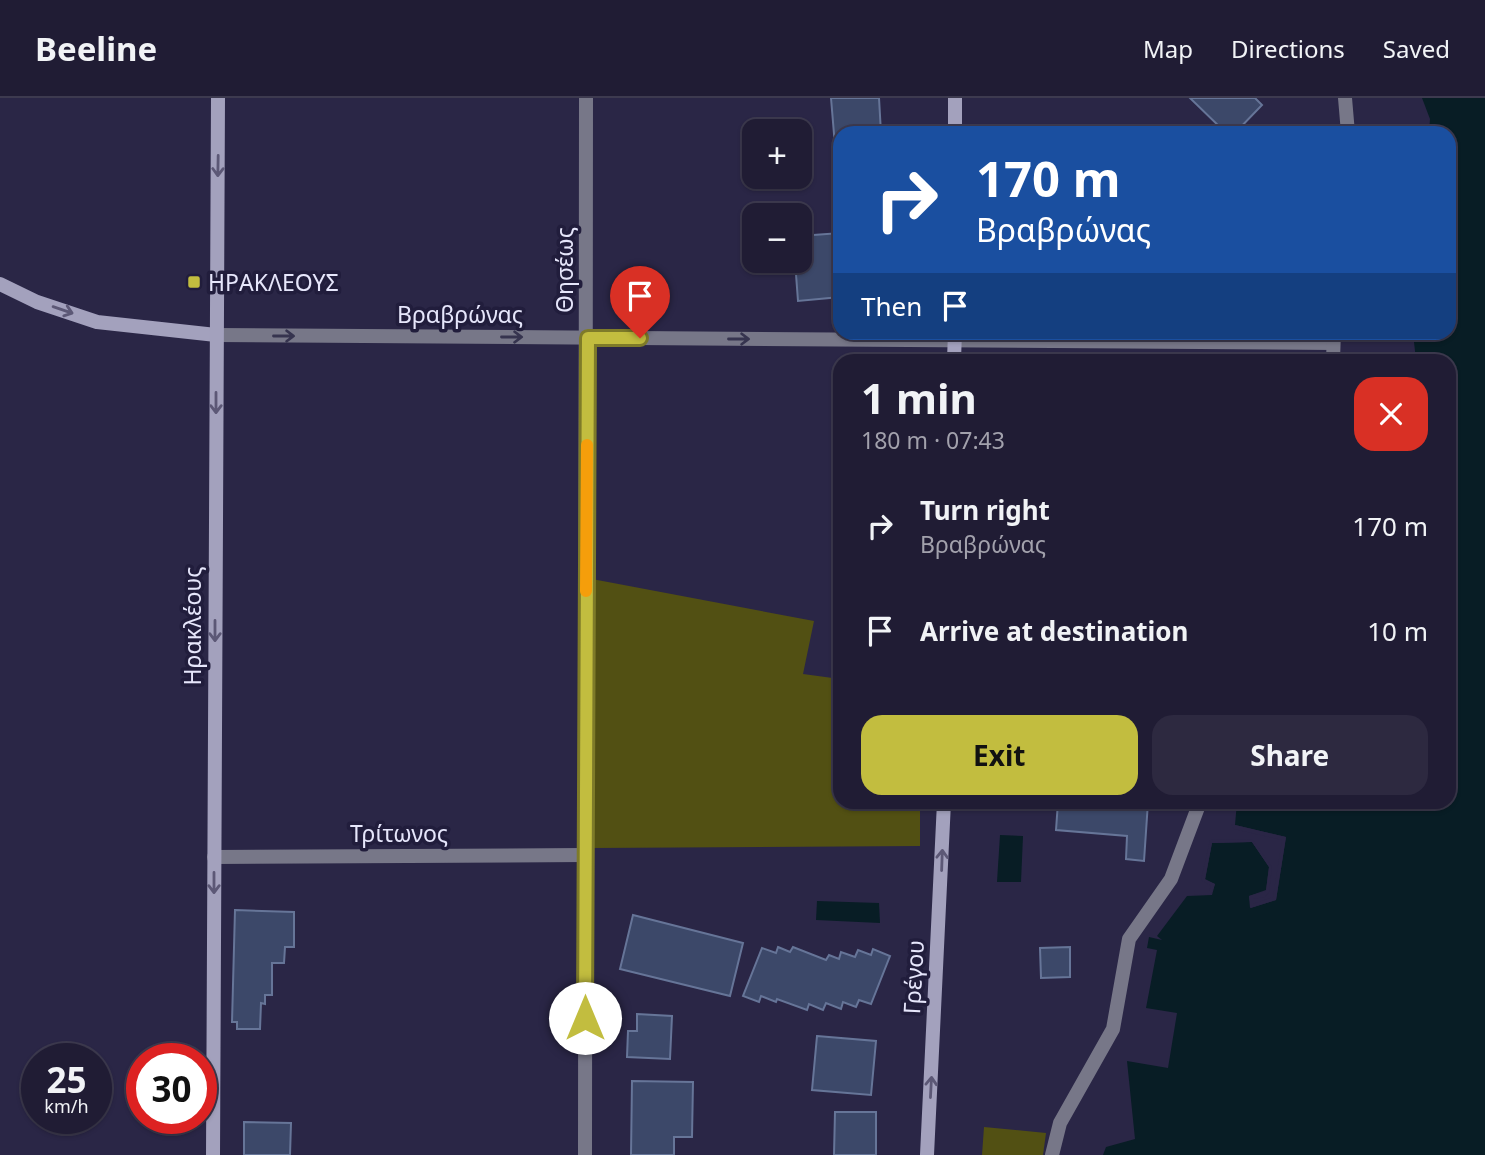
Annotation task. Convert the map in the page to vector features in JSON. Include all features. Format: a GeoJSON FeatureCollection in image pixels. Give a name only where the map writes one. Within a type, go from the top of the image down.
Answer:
{"type":"FeatureCollection","features":[{"type":"Feature","properties":{"kind":"main road","name":"Ηρακλέους"},"geometry":{"type":"LineString","coordinates":[[213,1155],[218,98]]}},
{"type":"Feature","properties":{"kind":"main road"},"geometry":{"type":"LineString","coordinates":[[955,98],[955,126]]}},
{"type":"Feature","properties":{"kind":"main road"},"geometry":{"type":"LineString","coordinates":[[0,284],[37,302],[97,322],[216,335]]}},
{"type":"Feature","properties":{"kind":"main road","name":"Γρέγου"},"geometry":{"type":"LineString","coordinates":[[927,1155],[944,809]]}},
{"type":"Feature","properties":{"kind":"street","name":"Θησέως"},"geometry":{"type":"LineString","coordinates":[[585,1155],[588,338],[586,98]]}},
{"type":"Feature","properties":{"kind":"street"},"geometry":{"type":"LineString","coordinates":[[1345,98],[1347,126]]}},
{"type":"Feature","properties":{"kind":"street","name":"Βραβρώνας"},"geometry":{"type":"LineString","coordinates":[[216,335],[833,337]]}},
{"type":"Feature","properties":{"kind":"street"},"geometry":{"type":"LineString","coordinates":[[1052,1155],[1060,1123],[1113,1029],[1129,939],[1171,879],[1197,809]]}},
{"type":"Feature","properties":{"kind":"street","name":"Τρίτωνος"},"geometry":{"type":"LineString","coordinates":[[214,857],[585,855]]}},
{"type":"Feature","properties":{"kind":"shaded area"},"geometry":{"type":"Polygon","coordinates":[[[592,579],[814,621],[803,674],[833,678],[833,809],[920,809],[920,846],[593,848],[592,579]]]}},
{"type":"Feature","properties":{"kind":"shaded area"},"geometry":{"type":"Polygon","coordinates":[[[984,1127],[1046,1133],[1043,1155],[982,1155],[984,1127]]]}},
{"type":"Feature","properties":{"kind":"water"},"geometry":{"type":"Polygon","coordinates":[[[1422,98],[1485,98],[1485,1155],[1103,1155],[1106,1147],[1135,1139],[1127,1061],[1168,1068],[1177,1013],[1146,1008],[1157,950],[1147,948],[1149,937],[1162,940],[1157,936],[1187,896],[1212,895],[1215,884],[1205,880],[1212,843],[1252,842],[1269,867],[1266,890],[1249,896],[1251,908],[1276,900],[1286,837],[1235,825],[1236,809],[1456,809],[1456,354],[1415,354],[1414,340],[1456,340],[1456,126],[1430,126],[1430,119],[1422,98]]]}},
{"type":"Feature","properties":{"kind":"water"},"geometry":{"type":"Polygon","coordinates":[[[1000,835],[1023,836],[1021,882],[997,882],[1000,835]]]}},
{"type":"Feature","properties":{"kind":"water"},"geometry":{"type":"Polygon","coordinates":[[[817,901],[879,903],[880,923],[816,920],[817,901]]]}},
{"type":"Feature","properties":{"kind":"pier"},"geometry":{"type":"Polygon","coordinates":[[[1231,824],[1286,837],[1276,900],[1250,908],[1249,896],[1266,891],[1269,867],[1252,842],[1212,843],[1205,879],[1215,884],[1211,895],[1194,894],[1195,891],[1209,891],[1211,886],[1201,880],[1210,840],[1252,839],[1272,867],[1269,892],[1265,897],[1253,899],[1253,904],[1273,897],[1282,840],[1234,829],[1231,824]]]}},
{"type":"Feature","properties":{"kind":"building"},"geometry":{"type":"Polygon","coordinates":[[[831,98],[879,98],[881,126],[833,126],[831,98]]]}},
{"type":"Feature","properties":{"kind":"building"},"geometry":{"type":"Polygon","coordinates":[[[1190,98],[1255,98],[1262,105],[1242,126],[1219,126],[1190,98]]]}},
{"type":"Feature","properties":{"kind":"building"},"geometry":{"type":"Polygon","coordinates":[[[833,234],[833,298],[798,301],[796,273],[812,273],[812,235],[833,234]]]}},
{"type":"Feature","properties":{"kind":"building"},"geometry":{"type":"Polygon","coordinates":[[[1058,809],[1148,809],[1144,861],[1126,859],[1127,836],[1056,830],[1058,809]]]}},
{"type":"Feature","properties":{"kind":"building"},"geometry":{"type":"Polygon","coordinates":[[[235,910],[294,912],[294,947],[285,947],[284,963],[272,963],[272,995],[265,995],[265,1004],[261,1003],[260,1029],[237,1029],[237,1022],[232,1022],[235,910]]]}},
{"type":"Feature","properties":{"kind":"building"},"geometry":{"type":"Polygon","coordinates":[[[633,915],[743,943],[730,996],[620,969],[633,915]]]}},
{"type":"Feature","properties":{"kind":"building"},"geometry":{"type":"Polygon","coordinates":[[[778,947],[790,952],[793,947],[826,960],[829,955],[839,959],[841,952],[855,957],[858,950],[871,955],[873,949],[890,956],[871,1004],[859,1000],[856,1007],[843,1002],[841,1009],[826,1003],[823,1010],[809,1004],[807,1010],[777,999],[776,1002],[761,996],[759,1002],[743,996],[762,948],[776,953],[778,947]]]}},
{"type":"Feature","properties":{"kind":"building"},"geometry":{"type":"Polygon","coordinates":[[[1070,947],[1070,977],[1041,978],[1040,948],[1070,947]]]}},
{"type":"Feature","properties":{"kind":"building"},"geometry":{"type":"Polygon","coordinates":[[[637,1014],[672,1016],[670,1059],[627,1057],[628,1031],[637,1031],[637,1014]]]}},
{"type":"Feature","properties":{"kind":"building"},"geometry":{"type":"Polygon","coordinates":[[[817,1036],[876,1041],[871,1095],[812,1090],[817,1036]]]}},
{"type":"Feature","properties":{"kind":"building"},"geometry":{"type":"Polygon","coordinates":[[[632,1081],[693,1082],[692,1137],[674,1137],[674,1155],[631,1155],[632,1081]]]}},
{"type":"Feature","properties":{"kind":"building"},"geometry":{"type":"Polygon","coordinates":[[[835,1112],[876,1112],[876,1155],[834,1155],[835,1112]]]}},
{"type":"Feature","properties":{"kind":"building"},"geometry":{"type":"Polygon","coordinates":[[[244,1122],[291,1123],[290,1155],[244,1155],[244,1122]]]}},
{"type":"Feature","properties":{"kind":"slow traffic"},"geometry":{"type":"LineString","coordinates":[[586,591],[587,445]]}},
{"type":"Feature","properties":{"kind":"place","name":"ΗΡΑΚΛΕΟΥΣ"},"geometry":{"type":"Point","coordinates":[194,282]}},
{"type":"Feature","properties":{"kind":"route"},"geometry":{"type":"LineString","coordinates":[[585,1018],[588,338],[640,338]]}}]}
